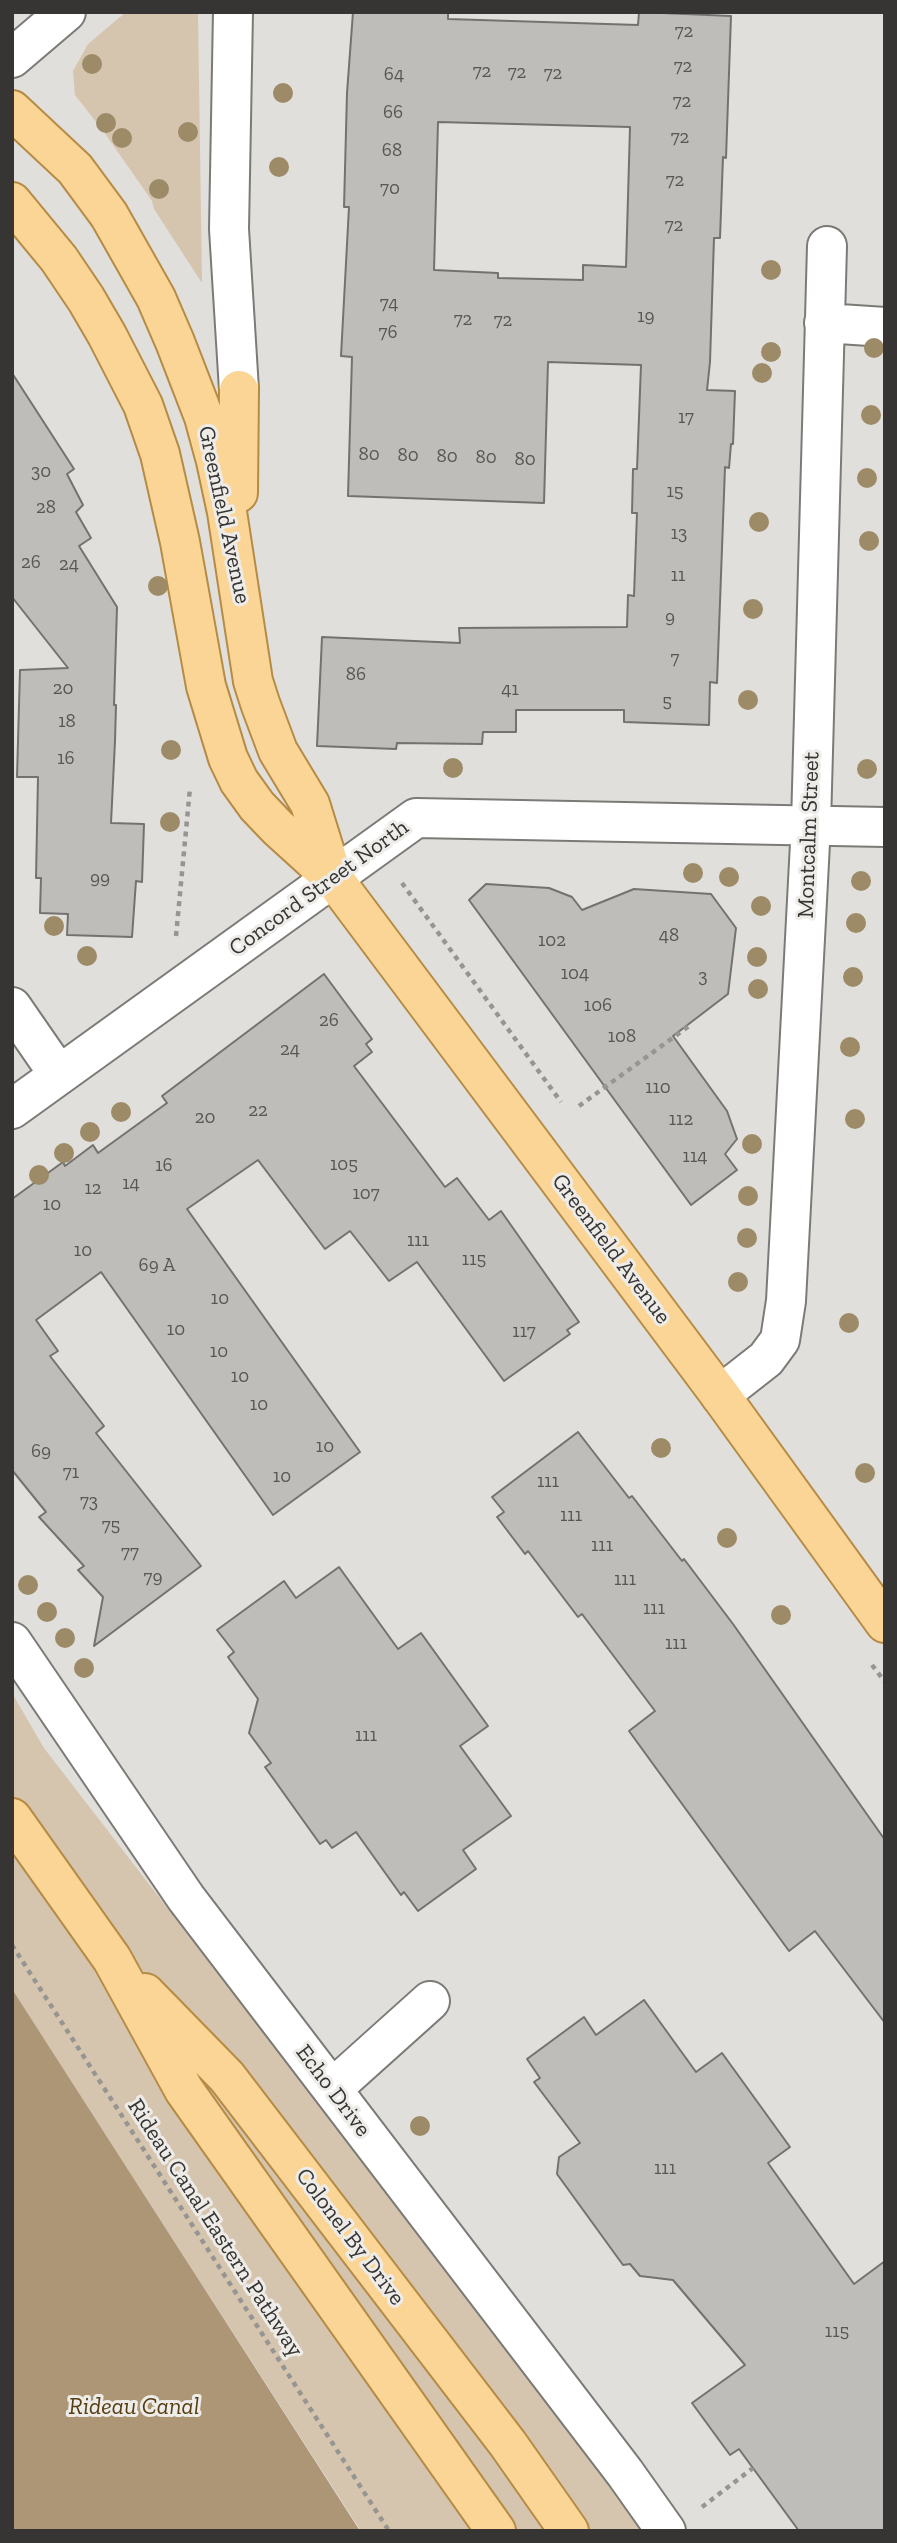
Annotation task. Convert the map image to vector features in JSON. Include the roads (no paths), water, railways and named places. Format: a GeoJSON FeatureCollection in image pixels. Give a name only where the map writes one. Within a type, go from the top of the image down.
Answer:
{"type":"FeatureCollection","features":[{"type":"Feature","properties":{"kind":"main road","name":"Greenfield Avenue"},"geometry":{"type":"LineString","coordinates":[[12,110],[75,169],[109,215],[156,298],[204,417],[227,512],[253,681],[260,704],[278,751],[310,804],[333,878]]}},
{"type":"Feature","properties":{"kind":"main road","name":"Greenfield Avenue"},"geometry":{"type":"LineString","coordinates":[[12,202],[59,259],[86,299],[143,405],[160,454],[180,542],[206,686],[228,758],[239,781],[257,806],[285,835],[333,878],[720,1395],[885,1623]]}},
{"type":"Feature","properties":{"kind":"main road"},"geometry":{"type":"LineString","coordinates":[[236,565],[239,390]]}},
{"type":"Feature","properties":{"kind":"main road","name":"Colonel By Drive"},"geometry":{"type":"LineString","coordinates":[[12,1818],[112,1959],[184,2090],[496,2531]]}},
{"type":"Feature","properties":{"kind":"main road","name":"Colonel By Drive"},"geometry":{"type":"LineString","coordinates":[[112,1959],[227,2077],[508,2444],[569,2531]]}},
{"type":"Feature","properties":{"kind":"street"},"geometry":{"type":"LineString","coordinates":[[12,58],[66,12]]}},
{"type":"Feature","properties":{"kind":"street"},"geometry":{"type":"LineString","coordinates":[[233,12],[229,229],[239,390]]}},
{"type":"Feature","properties":{"kind":"street","name":"Montcalm Street"},"geometry":{"type":"LineString","coordinates":[[720,1395],[766,1359],[780,1340],[786,1301],[811,824],[827,246]]}},
{"type":"Feature","properties":{"kind":"street"},"geometry":{"type":"LineString","coordinates":[[824,323],[885,327]]}},
{"type":"Feature","properties":{"kind":"street","name":"Concord Street North"},"geometry":{"type":"LineString","coordinates":[[12,1109],[416,818],[885,827]]}},
{"type":"Feature","properties":{"kind":"street"},"geometry":{"type":"LineString","coordinates":[[12,1007],[59,1075]]}},
{"type":"Feature","properties":{"kind":"street","name":"Echo Drive"},"geometry":{"type":"LineString","coordinates":[[12,1642],[186,1898],[617,2462],[666,2531]]}},
{"type":"Feature","properties":{"kind":"street"},"geometry":{"type":"LineString","coordinates":[[332,2089],[430,2001]]}},
{"type":"Feature","properties":{"kind":"water","name":"Rideau Canal"},"geometry":{"type":"Polygon","coordinates":[[[12,1989],[360,2531],[12,2531],[12,1989]]]}}]}
